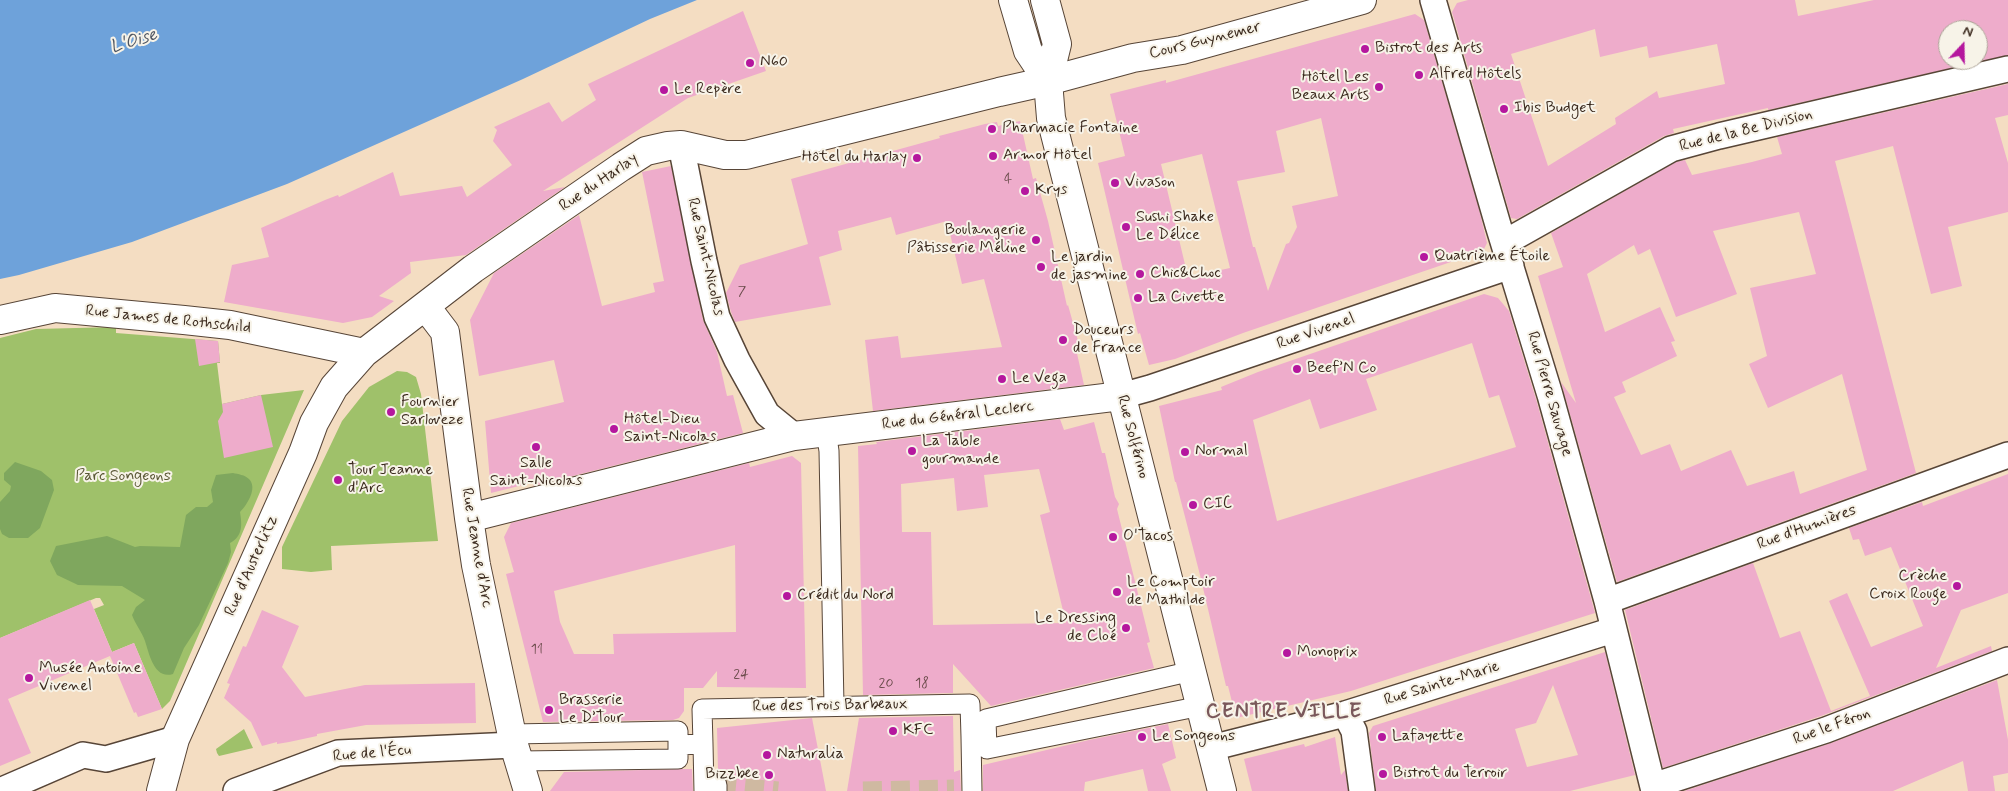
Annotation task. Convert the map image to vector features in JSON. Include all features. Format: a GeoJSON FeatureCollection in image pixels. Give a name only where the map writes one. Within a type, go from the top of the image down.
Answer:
{"type":"FeatureCollection","features":[{"type":"Feature","properties":{"kind":"street","name":"Rue Solférino"},"geometry":{"type":"LineString","coordinates":[[1014,0],[1028,51],[1048,82]]}},
{"type":"Feature","properties":{"kind":"street","name":"Rue Solférino"},"geometry":{"type":"LineString","coordinates":[[1045,0],[1057,44],[1048,82],[1051,118],[1222,791]]}},
{"type":"Feature","properties":{"kind":"street","name":"Cours Guynemer"},"geometry":{"type":"LineString","coordinates":[[1048,82],[1133,58],[1182,50],[1362,0]]}},
{"type":"Feature","properties":{"kind":"street","name":"Rue Pierre Sauvage"},"geometry":{"type":"LineString","coordinates":[[1433,0],[1550,395],[1607,601],[1654,789]]}},
{"type":"Feature","properties":{"kind":"street","name":"Rue de la 8e Division"},"geometry":{"type":"LineString","coordinates":[[1507,254],[1671,150],[1719,136],[2008,69]]}},
{"type":"Feature","properties":{"kind":"street","name":"Rue du Harlay"},"geometry":{"type":"LineString","coordinates":[[364,353],[473,269],[646,151],[681,145],[725,155],[746,155],[999,92],[1048,82]]}},
{"type":"Feature","properties":{"kind":"street","name":"Rue Saint-Nicolas"},"geometry":{"type":"LineString","coordinates":[[681,145],[717,316],[737,360],[767,414],[794,436]]}},
{"type":"Feature","properties":{"kind":"street","name":"Rue Vivenel"},"geometry":{"type":"LineString","coordinates":[[1121,396],[1150,388],[1507,254]]}},
{"type":"Feature","properties":{"kind":"street","name":"Rue Jeanne d'Arc"},"geometry":{"type":"LineString","coordinates":[[426,306],[445,332],[476,565],[515,747],[528,791]]}},
{"type":"Feature","properties":{"kind":"street","name":"Rue James de Rothschild"},"geometry":{"type":"LineString","coordinates":[[0,320],[55,308],[230,325],[364,353]]}},
{"type":"Feature","properties":{"kind":"street","name":"Rue d'Austerlitz"},"geometry":{"type":"LineString","coordinates":[[161,791],[175,739],[303,452],[314,423],[334,388],[364,353]]}},
{"type":"Feature","properties":{"kind":"street","name":"Rue du Général Leclerc"},"geometry":{"type":"LineString","coordinates":[[469,518],[794,436],[1121,396]]}},
{"type":"Feature","properties":{"kind":"street"},"geometry":{"type":"LineString","coordinates":[[826,431],[830,451],[834,706]]}},
{"type":"Feature","properties":{"kind":"street","name":"Rue d'Humières"},"geometry":{"type":"LineString","coordinates":[[1607,601],[2008,455]]}},
{"type":"Feature","properties":{"kind":"street","name":"Rue Sainte-Marie"},"geometry":{"type":"LineString","coordinates":[[1212,748],[1346,714],[1613,630]]}},
{"type":"Feature","properties":{"kind":"street","name":"Rue le Féron"},"geometry":{"type":"LineString","coordinates":[[1654,789],[2007,665]]}},
{"type":"Feature","properties":{"kind":"street"},"geometry":{"type":"LineString","coordinates":[[966,790],[978,736],[986,719],[1192,671]]}},
{"type":"Feature","properties":{"kind":"street","name":"Rue des Trois Barbeaux"},"geometry":{"type":"LineString","coordinates":[[703,744],[702,709],[970,704],[978,736]]}},
{"type":"Feature","properties":{"kind":"street"},"geometry":{"type":"LineString","coordinates":[[978,736],[987,749],[1201,706]]}},
{"type":"Feature","properties":{"kind":"street"},"geometry":{"type":"LineString","coordinates":[[1346,714],[1354,731],[1362,791]]}},
{"type":"Feature","properties":{"kind":"street"},"geometry":{"type":"LineString","coordinates":[[678,731],[678,759],[515,747],[678,731]]}},
{"type":"Feature","properties":{"kind":"street"},"geometry":{"type":"LineString","coordinates":[[0,791],[83,754],[106,758],[175,739]]}},
{"type":"Feature","properties":{"kind":"street"},"geometry":{"type":"LineString","coordinates":[[678,745],[703,744],[713,789]]}},
{"type":"Feature","properties":{"kind":"street","name":"Rue de l'Écu"},"geometry":{"type":"LineString","coordinates":[[236,791],[338,753],[515,747]]}},
{"type":"Feature","properties":{"kind":"green space","name":"Parc Songeons"},"geometry":{"type":"Polygon","coordinates":[[[116,327],[116,333],[218,341],[220,363],[217,363],[222,404],[261,395],[304,390],[170,701],[162,709],[134,643],[112,652],[94,609],[104,605],[100,598],[0,638],[0,338],[36,329],[116,327]]]}},
{"type":"Feature","properties":{"kind":"green space"},"geometry":{"type":"Polygon","coordinates":[[[397,371],[407,372],[416,377],[421,394],[438,541],[331,546],[332,570],[311,572],[282,569],[282,547],[342,421],[369,387],[397,371]]]}},
{"type":"Feature","properties":{"kind":"green space"},"geometry":{"type":"Polygon","coordinates":[[[15,462],[41,471],[52,480],[54,490],[40,528],[28,538],[9,538],[2,534],[0,529],[0,502],[10,491],[11,486],[4,480],[4,473],[15,462]]]}},
{"type":"Feature","properties":{"kind":"green space"},"geometry":{"type":"Polygon","coordinates":[[[233,473],[249,479],[252,487],[248,501],[240,512],[241,526],[239,534],[230,543],[231,552],[228,563],[199,625],[184,648],[173,674],[161,673],[153,664],[144,638],[132,615],[136,607],[145,600],[122,586],[78,585],[57,575],[50,561],[56,546],[107,536],[135,547],[180,547],[186,515],[196,507],[207,507],[213,502],[211,490],[216,475],[233,473]]]}},
{"type":"Feature","properties":{"kind":"green space"},"geometry":{"type":"Polygon","coordinates":[[[244,729],[253,748],[219,756],[216,749],[244,729]]]}},
{"type":"Feature","properties":{"kind":"water","name":"L'Oise"},"geometry":{"type":"Polygon","coordinates":[[[0,0],[697,0],[650,19],[523,79],[287,184],[132,242],[0,279],[0,0]]]}},
{"type":"Feature","properties":{"kind":"building"},"geometry":{"type":"Polygon","coordinates":[[[1468,0],[1795,0],[1798,16],[1874,0],[2008,0],[2008,55],[1988,60],[1988,20],[1938,20],[1938,70],[1943,70],[1768,110],[1768,108],[1673,129],[1674,133],[1664,136],[1517,219],[1511,218],[1452,12],[1457,3],[1468,0]],[[1595,29],[1511,54],[1548,166],[1616,124],[1615,118],[1657,91],[1659,98],[1725,84],[1717,44],[1649,58],[1647,46],[1600,57],[1595,29]]]}},
{"type":"Feature","properties":{"kind":"building"},"geometry":{"type":"Polygon","coordinates":[[[743,11],[766,71],[688,98],[543,191],[565,187],[466,255],[410,262],[411,273],[379,296],[394,301],[372,317],[343,323],[224,302],[232,265],[269,257],[261,228],[325,200],[338,195],[339,197],[393,172],[400,196],[462,186],[467,197],[512,165],[493,141],[497,130],[494,127],[549,102],[562,122],[596,100],[588,84],[743,11]]]}},
{"type":"Feature","properties":{"kind":"building"},"geometry":{"type":"Polygon","coordinates":[[[1415,14],[1424,20],[1479,209],[1487,243],[1483,251],[1243,333],[1175,359],[1149,365],[1140,333],[1138,334],[1098,163],[1125,156],[1110,94],[1166,80],[1166,83],[1415,14]],[[1321,118],[1276,131],[1285,172],[1237,181],[1253,247],[1255,247],[1268,291],[1286,244],[1289,243],[1297,227],[1292,206],[1338,196],[1321,118]],[[1202,154],[1161,164],[1188,277],[1230,268],[1202,154]]]}},
{"type":"Feature","properties":{"kind":"building"},"geometry":{"type":"Polygon","coordinates":[[[2008,84],[2008,115],[1995,118],[2008,163],[2008,212],[1948,227],[1962,286],[1931,294],[1893,146],[1835,161],[1916,473],[1617,582],[1561,382],[1576,403],[1538,276],[1563,267],[1551,233],[1676,162],[1685,160],[1692,175],[1782,154],[1777,137],[2008,84]],[[1799,212],[1713,231],[1737,294],[1676,317],[1650,249],[1638,255],[1634,245],[1587,274],[1605,332],[1660,307],[1675,341],[1671,342],[1677,356],[1622,382],[1626,392],[1614,397],[1641,455],[1670,444],[1681,471],[1731,450],[1747,486],[1794,471],[1800,494],[1867,470],[1842,374],[1768,408],[1749,364],[1767,356],[1750,288],[1816,274],[1799,212]]]}},
{"type":"Feature","properties":{"kind":"building"},"geometry":{"type":"Polygon","coordinates":[[[1020,121],[1033,179],[1036,178],[1048,221],[1067,306],[1080,348],[1076,349],[1084,385],[873,411],[865,340],[898,336],[901,358],[1002,347],[984,279],[962,284],[947,221],[896,235],[891,217],[838,231],[842,250],[819,257],[831,305],[735,322],[726,293],[740,265],[808,244],[791,179],[985,124],[997,122],[998,126],[1020,121]]]}},
{"type":"Feature","properties":{"kind":"building"},"geometry":{"type":"Polygon","coordinates":[[[671,166],[703,320],[717,352],[727,396],[733,395],[743,433],[533,486],[535,482],[491,493],[485,421],[564,402],[554,360],[479,376],[470,320],[494,273],[579,215],[602,306],[655,292],[653,283],[664,281],[642,172],[671,166]]]}},
{"type":"Feature","properties":{"kind":"building"},"geometry":{"type":"Polygon","coordinates":[[[1484,294],[1498,298],[1509,311],[1536,399],[1595,613],[1351,691],[1236,718],[1228,686],[1226,686],[1200,575],[1175,482],[1159,406],[1222,390],[1221,387],[1258,372],[1484,294]],[[1472,343],[1366,379],[1377,410],[1320,429],[1310,399],[1253,420],[1277,521],[1516,447],[1499,395],[1489,398],[1472,343]]]}},
{"type":"Feature","properties":{"kind":"building"},"geometry":{"type":"Polygon","coordinates":[[[195,339],[218,341],[220,362],[199,366],[195,339]]]}},
{"type":"Feature","properties":{"kind":"building"},"geometry":{"type":"Polygon","coordinates":[[[261,395],[273,447],[224,458],[218,421],[223,412],[222,404],[261,395]]]}},
{"type":"Feature","properties":{"kind":"building"},"geometry":{"type":"Polygon","coordinates":[[[1060,419],[1064,430],[1094,422],[1102,453],[1105,453],[1115,497],[1119,504],[1117,509],[1150,642],[1147,643],[1154,668],[991,706],[953,664],[953,693],[863,695],[858,446],[877,444],[876,442],[1060,419]],[[1039,469],[984,475],[988,507],[957,511],[954,478],[901,484],[902,532],[931,532],[933,625],[1066,623],[1040,515],[1050,512],[1039,469]]]}},
{"type":"Feature","properties":{"kind":"building"},"geometry":{"type":"Polygon","coordinates":[[[792,456],[801,463],[806,688],[717,687],[717,671],[703,688],[684,688],[684,711],[679,718],[673,720],[543,722],[506,574],[514,572],[504,537],[511,523],[749,463],[750,467],[792,456]],[[735,545],[554,591],[560,622],[574,654],[614,654],[613,634],[736,632],[735,545]]]}},
{"type":"Feature","properties":{"kind":"building"},"geometry":{"type":"Polygon","coordinates":[[[2008,474],[2008,593],[1961,610],[1936,668],[1991,646],[1992,651],[1821,716],[1663,768],[1625,610],[1753,563],[1780,638],[1800,631],[1831,711],[1870,696],[1829,601],[1847,593],[1871,647],[1923,626],[1891,547],[1865,556],[1859,539],[1853,540],[1849,528],[1922,502],[1923,506],[2008,474]]]}},
{"type":"Feature","properties":{"kind":"building","name":"Musée Antoine Vivenel"},"geometry":{"type":"Polygon","coordinates":[[[90,600],[112,652],[134,643],[162,709],[138,717],[136,712],[134,713],[110,656],[8,699],[31,753],[0,766],[0,638],[90,600]]]}},
{"type":"Feature","properties":{"kind":"building"},"geometry":{"type":"Polygon","coordinates":[[[262,610],[299,626],[282,667],[305,697],[365,685],[475,683],[476,723],[366,725],[262,746],[251,722],[224,698],[230,684],[227,683],[243,646],[246,647],[262,610]]]}},
{"type":"Feature","properties":{"kind":"building"},"geometry":{"type":"Polygon","coordinates":[[[1605,652],[1635,775],[1570,791],[1376,791],[1369,733],[1373,726],[1605,652]],[[1553,685],[1536,723],[1515,729],[1527,767],[1578,755],[1553,685]]]}},
{"type":"Feature","properties":{"kind":"building"},"geometry":{"type":"Polygon","coordinates":[[[1997,680],[2008,740],[2008,773],[1993,776],[1995,791],[1968,791],[1963,761],[1893,791],[1684,791],[1831,743],[1997,680]]]}},
{"type":"Feature","properties":{"kind":"building"},"geometry":{"type":"Polygon","coordinates":[[[953,716],[954,772],[960,770],[961,791],[847,791],[859,718],[953,716]]]}},
{"type":"Feature","properties":{"kind":"building"},"geometry":{"type":"Polygon","coordinates":[[[812,718],[826,791],[728,791],[726,779],[722,775],[715,774],[715,770],[718,770],[717,728],[812,718]]]}},
{"type":"Feature","properties":{"kind":"building"},"geometry":{"type":"Polygon","coordinates":[[[1168,724],[1176,758],[1162,764],[1171,791],[1148,791],[1143,769],[1085,782],[1084,791],[983,791],[983,765],[1168,724]]]}},
{"type":"Feature","properties":{"kind":"building"},"geometry":{"type":"Polygon","coordinates":[[[1335,737],[1341,775],[1345,770],[1348,791],[1252,791],[1244,759],[1304,744],[1305,747],[1335,737]]]}},
{"type":"Feature","properties":{"kind":"building"},"geometry":{"type":"Polygon","coordinates":[[[692,769],[693,791],[550,791],[564,772],[692,769]]]}},
{"type":"Feature","properties":{"kind":"tunnel"},"geometry":{"type":"LineString","coordinates":[[717,785],[778,791]]}},
{"type":"Feature","properties":{"kind":"tunnel"},"geometry":{"type":"LineString","coordinates":[[863,791],[954,789]]}},
{"type":"Feature","properties":{"kind":"place","name":"Bistrot des Arts"},"geometry":{"type":"Point","coordinates":[1365,49]}},
{"type":"Feature","properties":{"kind":"place","name":"N60"},"geometry":{"type":"Point","coordinates":[750,63]}},
{"type":"Feature","properties":{"kind":"place","name":"Alfred Hôtels"},"geometry":{"type":"Point","coordinates":[1419,75]}},
{"type":"Feature","properties":{"kind":"place","name":"Hôtel Les Beaux Arts"},"geometry":{"type":"Point","coordinates":[1379,87]}},
{"type":"Feature","properties":{"kind":"place","name":"Le Repère"},"geometry":{"type":"Point","coordinates":[664,90]}},
{"type":"Feature","properties":{"kind":"place","name":"Ibis Budget"},"geometry":{"type":"Point","coordinates":[1504,109]}},
{"type":"Feature","properties":{"kind":"place","name":"Pharmacie Fontaine"},"geometry":{"type":"Point","coordinates":[992,129]}},
{"type":"Feature","properties":{"kind":"place","name":"Armor Hôtel"},"geometry":{"type":"Point","coordinates":[993,156]}},
{"type":"Feature","properties":{"kind":"place","name":"Hôtel du Harlay"},"geometry":{"type":"Point","coordinates":[917,158]}},
{"type":"Feature","properties":{"kind":"place","name":"Vivason"},"geometry":{"type":"Point","coordinates":[1115,183]}},
{"type":"Feature","properties":{"kind":"place","name":"Krys"},"geometry":{"type":"Point","coordinates":[1025,191]}},
{"type":"Feature","properties":{"kind":"place","name":"Sushi Shake Le Délice"},"geometry":{"type":"Point","coordinates":[1126,227]}},
{"type":"Feature","properties":{"kind":"place","name":"Boulangerie Pâtisserie Méline"},"geometry":{"type":"Point","coordinates":[1036,240]}},
{"type":"Feature","properties":{"kind":"place","name":"Quatrième Étoile"},"geometry":{"type":"Point","coordinates":[1424,257]}},
{"type":"Feature","properties":{"kind":"place","name":"Le jardin de jasmine"},"geometry":{"type":"Point","coordinates":[1041,267]}},
{"type":"Feature","properties":{"kind":"place","name":"Chic&Choc"},"geometry":{"type":"Point","coordinates":[1140,274]}},
{"type":"Feature","properties":{"kind":"place","name":"La Civette"},"geometry":{"type":"Point","coordinates":[1138,298]}},
{"type":"Feature","properties":{"kind":"place","name":"Douceurs de France"},"geometry":{"type":"Point","coordinates":[1063,340]}},
{"type":"Feature","properties":{"kind":"place","name":"Beef’N Co"},"geometry":{"type":"Point","coordinates":[1297,369]}},
{"type":"Feature","properties":{"kind":"place","name":"Le Vega"},"geometry":{"type":"Point","coordinates":[1002,379]}},
{"type":"Feature","properties":{"kind":"place","name":"Fournier Sarloveze"},"geometry":{"type":"Point","coordinates":[391,412]}},
{"type":"Feature","properties":{"kind":"place","name":"Hôtel-Dieu Saint-Nicolas"},"geometry":{"type":"Point","coordinates":[614,429]}},
{"type":"Feature","properties":{"kind":"place","name":"Salle Saint-Nicolas"},"geometry":{"type":"Point","coordinates":[536,447]}},
{"type":"Feature","properties":{"kind":"place","name":"La Table gourmande"},"geometry":{"type":"Point","coordinates":[912,451]}},
{"type":"Feature","properties":{"kind":"place","name":"Normal"},"geometry":{"type":"Point","coordinates":[1185,452]}},
{"type":"Feature","properties":{"kind":"place","name":"Tour Jeanne d'Arc"},"geometry":{"type":"Point","coordinates":[338,480]}},
{"type":"Feature","properties":{"kind":"place","name":"CIC"},"geometry":{"type":"Point","coordinates":[1193,505]}},
{"type":"Feature","properties":{"kind":"place","name":"O'Tacos"},"geometry":{"type":"Point","coordinates":[1113,537]}},
{"type":"Feature","properties":{"kind":"place","name":"Crèche Croix Rouge"},"geometry":{"type":"Point","coordinates":[1957,586]}},
{"type":"Feature","properties":{"kind":"place","name":"Le Comptoir de Mathilde"},"geometry":{"type":"Point","coordinates":[1117,592]}},
{"type":"Feature","properties":{"kind":"place","name":"Crédit du Nord"},"geometry":{"type":"Point","coordinates":[787,596]}},
{"type":"Feature","properties":{"kind":"place","name":"Le Dressing de Cloé"},"geometry":{"type":"Point","coordinates":[1126,628]}},
{"type":"Feature","properties":{"kind":"place","name":"Monoprix"},"geometry":{"type":"Point","coordinates":[1287,653]}},
{"type":"Feature","properties":{"kind":"place","name":"Musée Antoine Vivenel"},"geometry":{"type":"Point","coordinates":[29,678]}},
{"type":"Feature","properties":{"kind":"place","name":"Brasserie Le D’Tour"},"geometry":{"type":"Point","coordinates":[549,710]}},
{"type":"Feature","properties":{"kind":"place","name":"KFC"},"geometry":{"type":"Point","coordinates":[893,731]}},
{"type":"Feature","properties":{"kind":"place","name":"Le Songeons"},"geometry":{"type":"Point","coordinates":[1142,737]}},
{"type":"Feature","properties":{"kind":"place","name":"Lafayette"},"geometry":{"type":"Point","coordinates":[1382,737]}},
{"type":"Feature","properties":{"kind":"place","name":"Naturalia"},"geometry":{"type":"Point","coordinates":[767,755]}},
{"type":"Feature","properties":{"kind":"place","name":"Bistrot du Terroir"},"geometry":{"type":"Point","coordinates":[1383,774]}},
{"type":"Feature","properties":{"kind":"place","name":"Bizzbee"},"geometry":{"type":"Point","coordinates":[769,775]}},
{"type":"Feature","properties":{"kind":"district","name":"CENTRE VILLE"},"geometry":{"type":"Point","coordinates":[1284,713]}}]}
